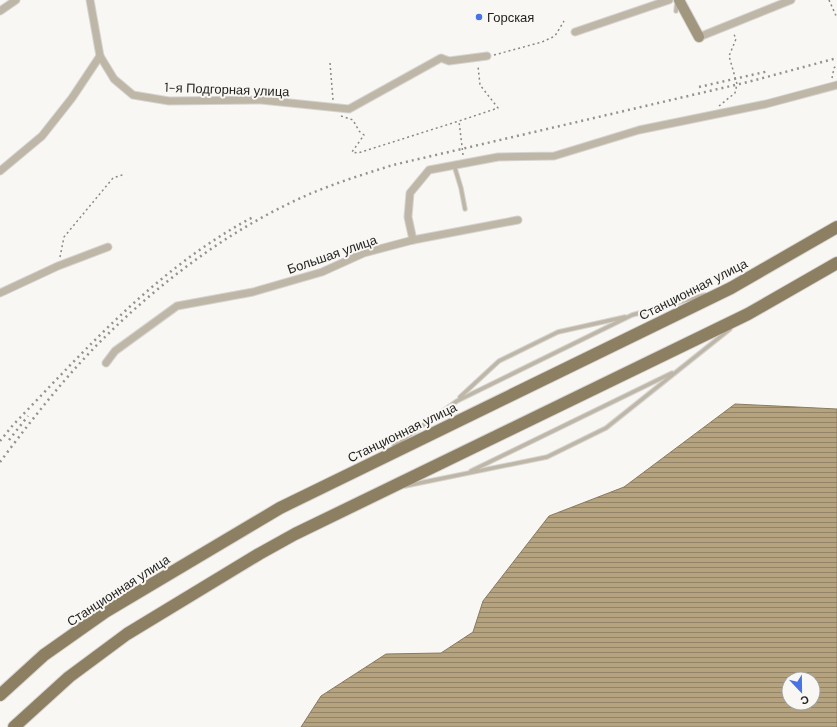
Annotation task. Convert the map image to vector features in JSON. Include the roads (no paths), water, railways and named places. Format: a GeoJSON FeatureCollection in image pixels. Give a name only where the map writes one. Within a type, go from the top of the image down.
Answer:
{"type":"FeatureCollection","features":[{"type":"Feature","properties":{"kind":"main road","name":"Станционная улица"},"geometry":{"type":"LineString","coordinates":[[0,695],[44,655],[105,612],[266,515],[731,288],[837,227]]}},
{"type":"Feature","properties":{"kind":"main road"},"geometry":{"type":"LineString","coordinates":[[14,727],[69,677],[127,634],[259,554],[386,490],[748,314],[837,263]]}},
{"type":"Feature","properties":{"kind":"street"},"geometry":{"type":"LineString","coordinates":[[0,11],[16,0]]}},
{"type":"Feature","properties":{"kind":"street","name":"1-я Подгорная улица"},"geometry":{"type":"LineString","coordinates":[[90,0],[100,56],[114,79],[133,95],[169,101],[261,100],[349,109],[441,58],[449,62],[487,56]]}},
{"type":"Feature","properties":{"kind":"street"},"geometry":{"type":"LineString","coordinates":[[576,32],[668,0]]}},
{"type":"Feature","properties":{"kind":"street"},"geometry":{"type":"LineString","coordinates":[[678,0],[699,37],[791,0]]}},
{"type":"Feature","properties":{"kind":"street"},"geometry":{"type":"LineString","coordinates":[[0,171],[42,136],[72,98],[100,56]]}},
{"type":"Feature","properties":{"kind":"street"},"geometry":{"type":"LineString","coordinates":[[413,240],[408,217],[410,193],[429,170],[498,157],[554,156],[639,130],[766,104],[833,86]]}},
{"type":"Feature","properties":{"kind":"street","name":"Большая улица"},"geometry":{"type":"LineString","coordinates":[[106,363],[115,351],[177,306],[253,292],[322,272],[364,253],[413,240],[518,220]]}},
{"type":"Feature","properties":{"kind":"street"},"geometry":{"type":"LineString","coordinates":[[0,293],[58,266],[108,247]]}},
{"type":"Feature","properties":{"kind":"lane"},"geometry":{"type":"LineString","coordinates":[[676,11],[678,0]]}},
{"type":"Feature","properties":{"kind":"lane"},"geometry":{"type":"LineString","coordinates":[[454,165],[465,209]]}},
{"type":"Feature","properties":{"kind":"lane"},"geometry":{"type":"LineString","coordinates":[[372,463],[457,401],[499,361],[558,332],[632,315],[731,288]]}},
{"type":"Feature","properties":{"kind":"lane"},"geometry":{"type":"LineString","coordinates":[[386,490],[547,457],[606,428],[748,314]]}},
{"type":"Feature","properties":{"kind":"lane"},"geometry":{"type":"LineString","coordinates":[[457,401],[632,315]]}},
{"type":"Feature","properties":{"kind":"lane"},"geometry":{"type":"LineString","coordinates":[[467,474],[679,370]]}},
{"type":"Feature","properties":{"kind":"railway"},"geometry":{"type":"LineString","coordinates":[[0,462],[38,412],[65,380],[107,335],[148,297],[216,246],[239,231],[288,204],[327,187],[393,165],[748,82],[837,58]]}},
{"type":"Feature","properties":{"kind":"railway"},"geometry":{"type":"LineString","coordinates":[[699,87],[769,71]]}},
{"type":"Feature","properties":{"kind":"railway"},"geometry":{"type":"LineString","coordinates":[[0,441],[13,425],[126,310],[187,259],[220,236],[255,216]]}},
{"type":"Feature","properties":{"kind":"railway"},"geometry":{"type":"LineString","coordinates":[[9,440],[28,416]]}},
{"type":"Feature","properties":{"kind":"place","name":"Горская"},"geometry":{"type":"Point","coordinates":[479,17]}}]}
